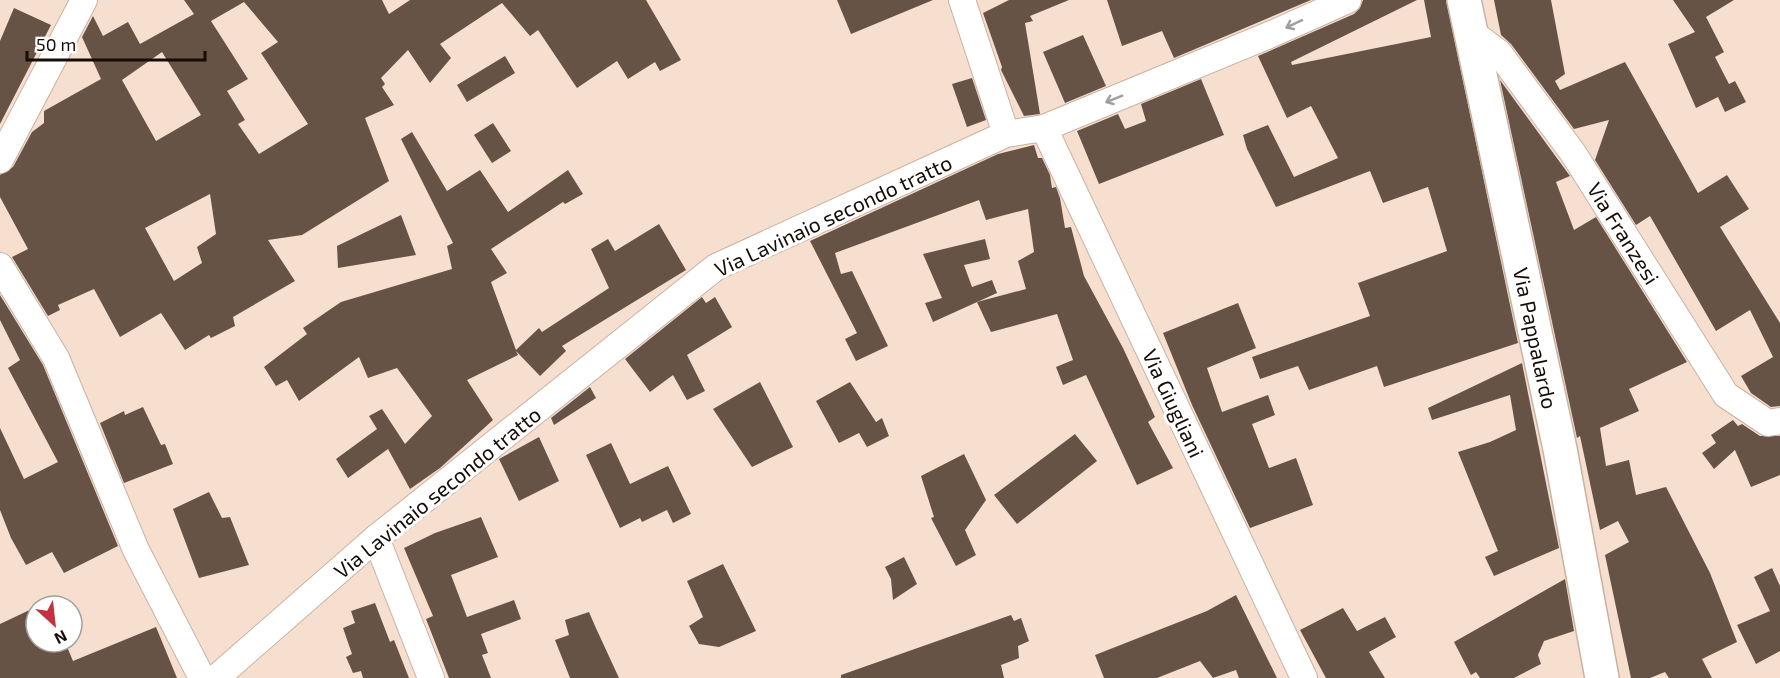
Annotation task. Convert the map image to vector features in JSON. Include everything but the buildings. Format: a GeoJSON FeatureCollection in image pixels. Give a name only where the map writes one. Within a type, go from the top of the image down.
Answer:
{"type":"FeatureCollection","features":[{"type":"Feature","properties":{"kind":"main road","name":"Via Pappalardo"},"geometry":{"type":"LineString","coordinates":[[1464,0],[1560,450],[1602,678]]}},
{"type":"Feature","properties":{"kind":"street"},"geometry":{"type":"LineString","coordinates":[[0,160],[84,0]]}},
{"type":"Feature","properties":{"kind":"street"},"geometry":{"type":"LineString","coordinates":[[962,0],[1006,134]]}},
{"type":"Feature","properties":{"kind":"street","name":"Via Lavinaio secondo tratto"},"geometry":{"type":"LineString","coordinates":[[216,678],[376,538],[716,267],[1006,134],[1044,128],[1348,0]]}},
{"type":"Feature","properties":{"kind":"street","name":"Via Franzesi"},"geometry":{"type":"LineString","coordinates":[[1471,32],[1499,53],[1573,153],[1726,395],[1768,423],[1780,421]]}},
{"type":"Feature","properties":{"kind":"street","name":"Via Giugliani"},"geometry":{"type":"LineString","coordinates":[[1044,128],[1304,678]]}},
{"type":"Feature","properties":{"kind":"street"},"geometry":{"type":"LineString","coordinates":[[0,266],[56,358],[136,550],[202,678]]}},
{"type":"Feature","properties":{"kind":"street"},"geometry":{"type":"LineString","coordinates":[[376,538],[431,678]]}}]}
